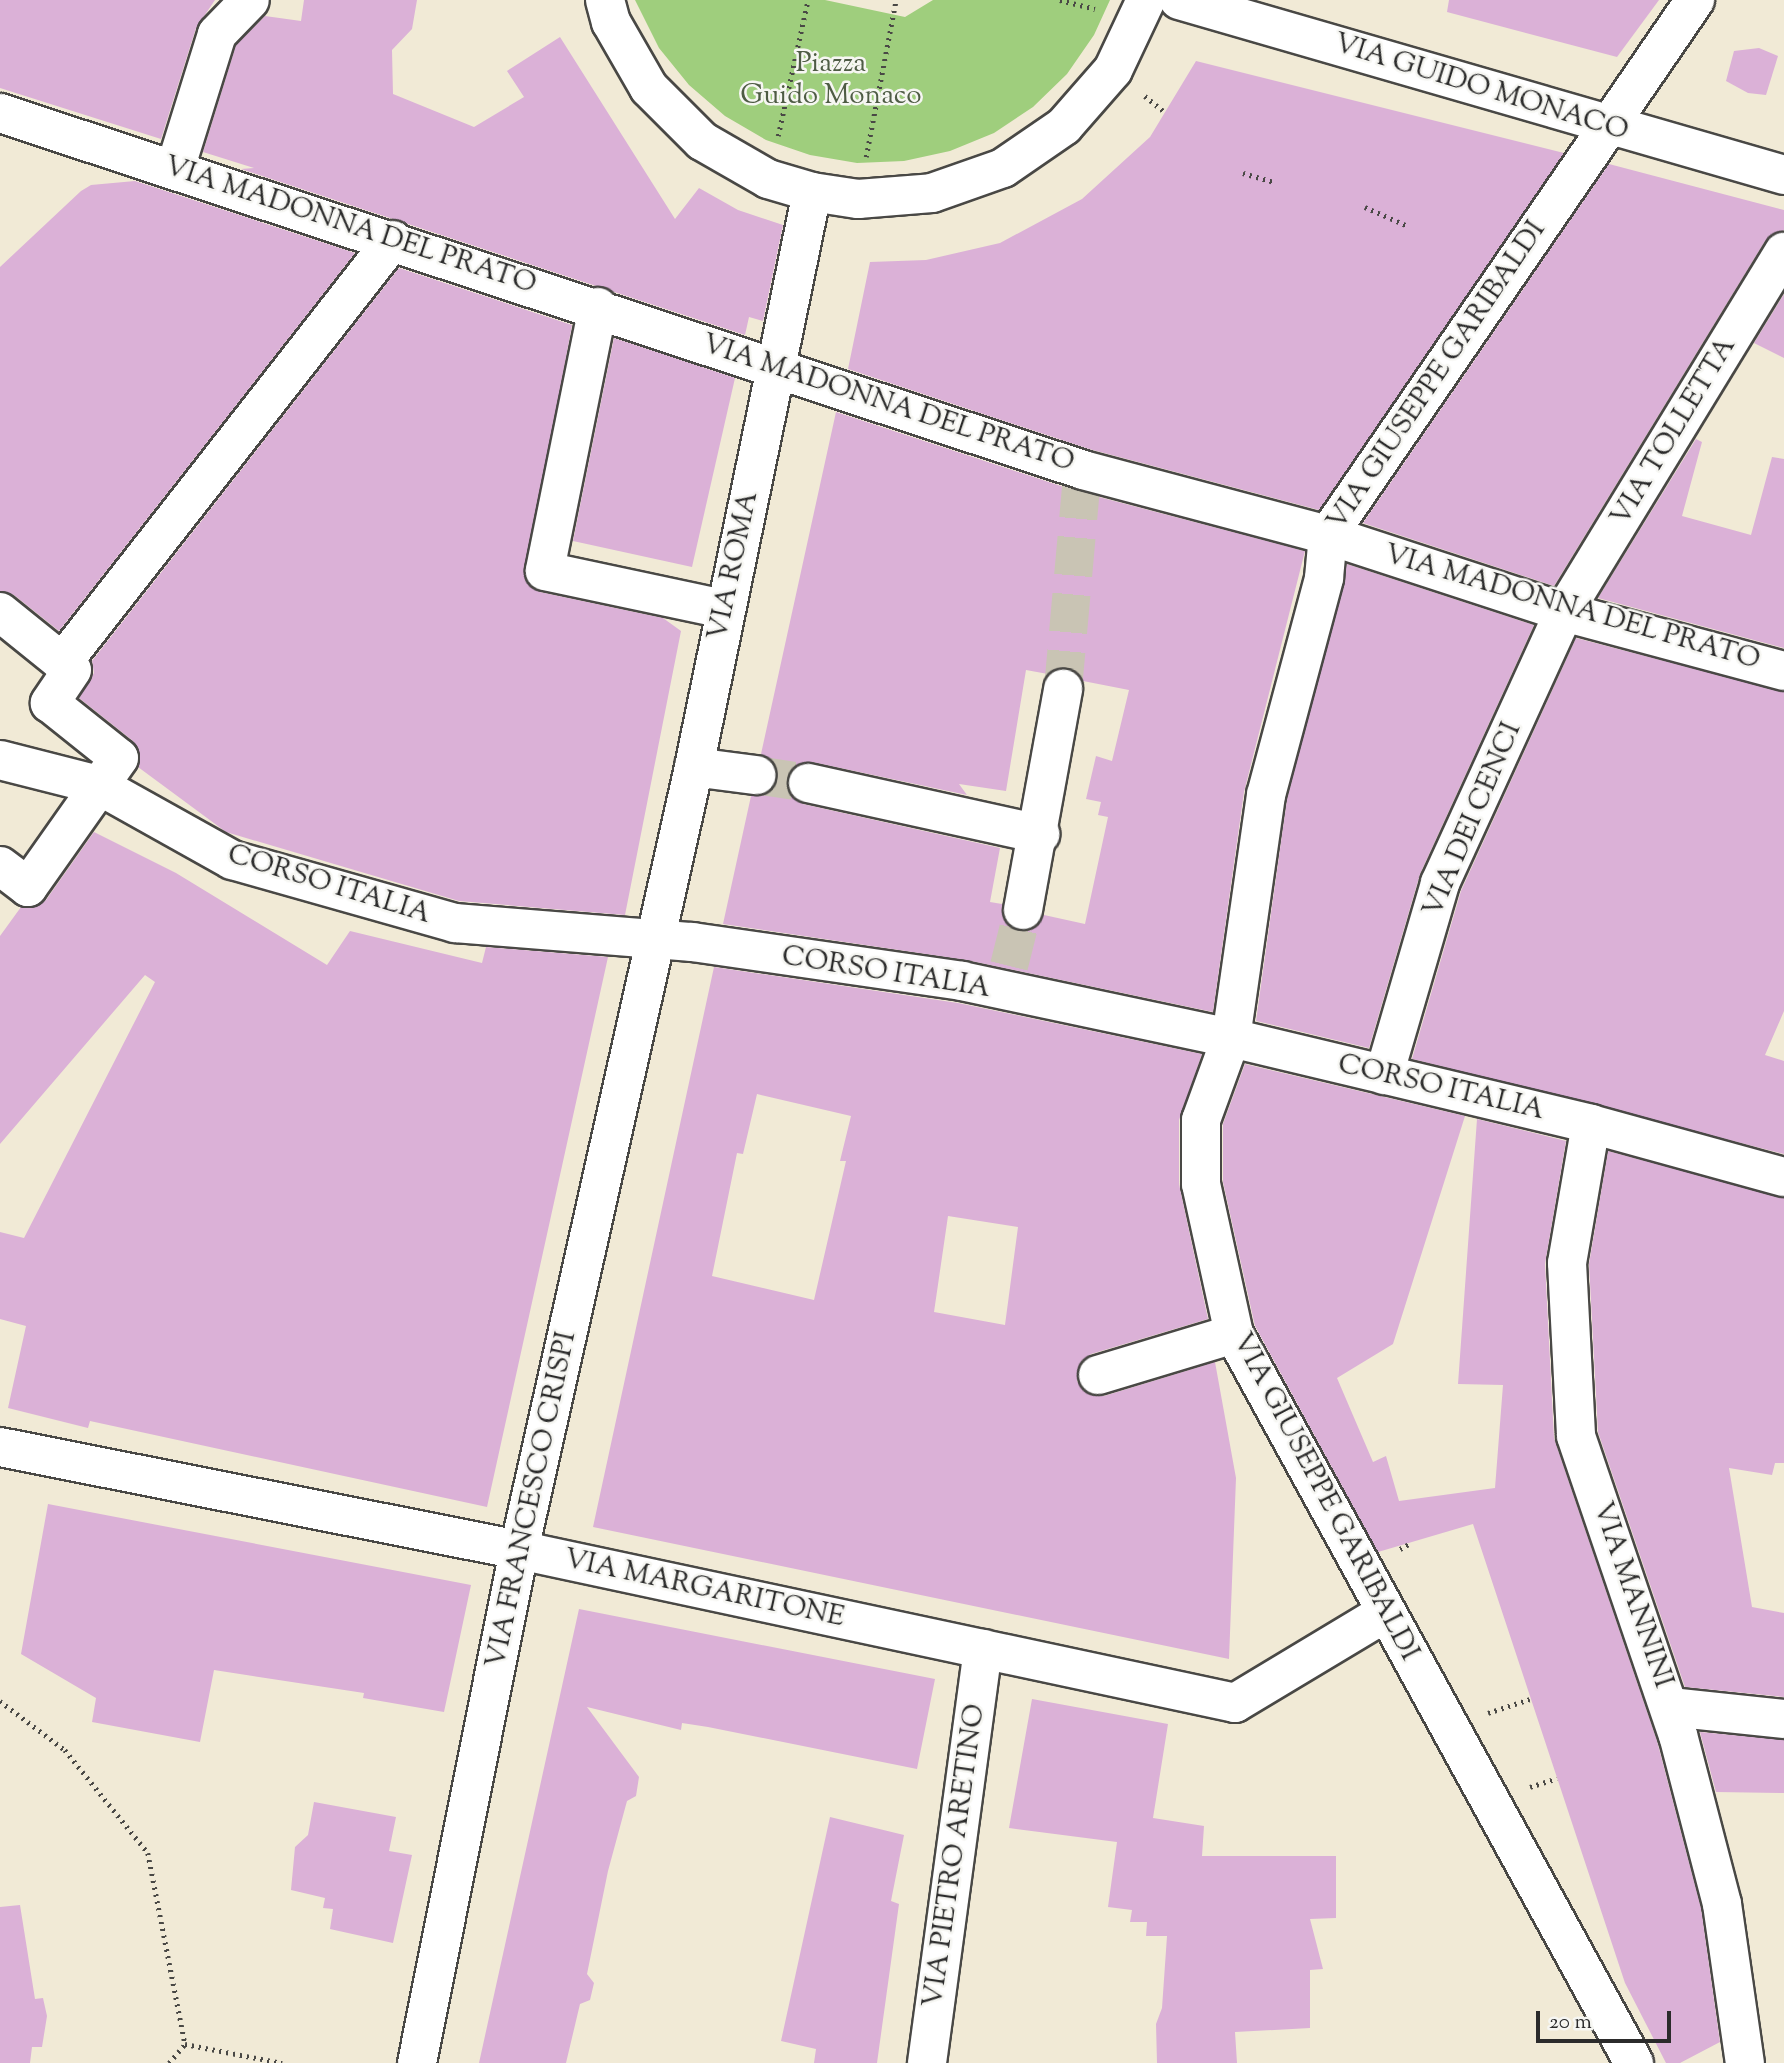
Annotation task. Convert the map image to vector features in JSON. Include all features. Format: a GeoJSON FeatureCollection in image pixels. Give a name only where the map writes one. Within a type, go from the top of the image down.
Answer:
{"type":"FeatureCollection","features":[{"type":"Feature","properties":{"kind":"street"},"geometry":{"type":"LineString","coordinates":[[176,169],[217,34],[250,0]]}},
{"type":"Feature","properties":{"kind":"street"},"geometry":{"type":"LineString","coordinates":[[605,0],[611,22],[649,88],[702,141],[768,178],[813,192],[858,198],[932,193],[1003,168],[1064,126],[1113,69],[1146,0]]}},
{"type":"Feature","properties":{"kind":"street","name":"VIA GUIDO MONACO"},"geometry":{"type":"LineString","coordinates":[[1179,0],[1784,175]]}},
{"type":"Feature","properties":{"kind":"street","name":"VIA GIUSEPPE GARIBALDI"},"geometry":{"type":"LineString","coordinates":[[1633,2063],[1500,1811],[1385,1613],[1234,1334],[1201,1184],[1201,1120],[1231,1038],[1266,795],[1324,578],[1328,535],[1605,124],[1695,0]]}},
{"type":"Feature","properties":{"kind":"street","name":"VIA MADONNA DEL PRATO"},"geometry":{"type":"LineString","coordinates":[[0,113],[598,307],[778,368],[1082,478],[1328,535],[1564,612],[1784,671]]}},
{"type":"Feature","properties":{"kind":"street","name":"VIA ROMA"},"geometry":{"type":"LineString","coordinates":[[654,939],[694,768],[724,609],[778,368],[813,192]]}},
{"type":"Feature","properties":{"kind":"street"},"geometry":{"type":"LineString","coordinates":[[62,663],[393,240]]}},
{"type":"Feature","properties":{"kind":"street","name":"VIA TOLLETTA"},"geometry":{"type":"LineString","coordinates":[[1564,612],[1784,252]]}},
{"type":"Feature","properties":{"kind":"street"},"geometry":{"type":"LineString","coordinates":[[598,307],[545,571],[724,609]]}},
{"type":"Feature","properties":{"kind":"street"},"geometry":{"type":"LineString","coordinates":[[0,612],[72,670],[50,703],[119,758],[28,887],[1,868]]}},
{"type":"Feature","properties":{"kind":"street","name":"VIA DEI CENCI"},"geometry":{"type":"LineString","coordinates":[[1384,1075],[1440,883],[1564,612]]}},
{"type":"Feature","properties":{"kind":"street"},"geometry":{"type":"LineString","coordinates":[[1023,910],[1040,834],[1063,689]]}},
{"type":"Feature","properties":{"kind":"street","name":"CORSO ITALIA"},"geometry":{"type":"LineString","coordinates":[[0,760],[98,785],[232,860],[455,923],[654,939],[935,977],[1003,978],[1231,1038],[1591,1124],[1784,1177]]}},
{"type":"Feature","properties":{"kind":"street"},"geometry":{"type":"LineString","coordinates":[[694,768],[756,775]]}},
{"type":"Feature","properties":{"kind":"street"},"geometry":{"type":"LineString","coordinates":[[808,783],[1040,834]]}},
{"type":"Feature","properties":{"kind":"street","name":"VIA FRANCESCO CRISPI"},"geometry":{"type":"LineString","coordinates":[[417,2063],[519,1550],[654,939]]}},
{"type":"Feature","properties":{"kind":"street","name":"VIA MANNINI"},"geometry":{"type":"LineString","coordinates":[[1591,1124],[1567,1263],[1576,1436],[1670,1707],[1722,1904],[1745,2063]]}},
{"type":"Feature","properties":{"kind":"street"},"geometry":{"type":"LineString","coordinates":[[1098,1375],[1234,1334]]}},
{"type":"Feature","properties":{"kind":"street","name":"VIA MARGARITONE"},"geometry":{"type":"LineString","coordinates":[[0,1447],[519,1550],[1235,1703],[1385,1613]]}},
{"type":"Feature","properties":{"kind":"street","name":"VIA PIETRO ARETINO"},"geometry":{"type":"LineString","coordinates":[[927,2063],[983,1649]]}},
{"type":"Feature","properties":{"kind":"street"},"geometry":{"type":"LineString","coordinates":[[1670,1707],[1784,1719]]}},
{"type":"Feature","properties":{"kind":"path"},"geometry":{"type":"LineString","coordinates":[[768,178],[808,0]]}},
{"type":"Feature","properties":{"kind":"path"},"geometry":{"type":"LineString","coordinates":[[864,166],[896,0]]}},
{"type":"Feature","properties":{"kind":"path"},"geometry":{"type":"LineString","coordinates":[[1243,173],[1275,182]]}},
{"type":"Feature","properties":{"kind":"path"},"geometry":{"type":"LineString","coordinates":[[1365,207],[1408,226]]}},
{"type":"Feature","properties":{"kind":"path"},"geometry":{"type":"LineString","coordinates":[[1491,1712],[1530,1699]]}},
{"type":"Feature","properties":{"kind":"path"},"geometry":{"type":"LineString","coordinates":[[0,1701],[65,1750],[148,1853],[185,2044]]}},
{"type":"Feature","properties":{"kind":"path"},"geometry":{"type":"LineString","coordinates":[[1522,1790],[1557,1778]]}},
{"type":"Feature","properties":{"kind":"path"},"geometry":{"type":"LineString","coordinates":[[169,2063],[185,2044]]}},
{"type":"Feature","properties":{"kind":"path"},"geometry":{"type":"LineString","coordinates":[[185,2044],[282,2063]]}},
{"type":"Feature","properties":{"kind":"green space","name":"Piazza Guido Monaco"},"geometry":{"type":"Polygon","coordinates":[[[635,0],[825,0],[905,17],[933,0],[1110,0],[1094,35],[1067,74],[1033,107],[994,133],[950,151],[904,161],[857,163],[810,155],[766,140],[725,116],[689,85],[659,48],[635,0]]]}},
{"type":"Feature","properties":{"kind":"building"},"geometry":{"type":"Polygon","coordinates":[[[0,0],[215,0],[196,28],[161,139],[0,88],[0,0]]]}},
{"type":"Feature","properties":{"kind":"building"},"geometry":{"type":"Polygon","coordinates":[[[304,0],[417,0],[412,29],[392,50],[393,94],[474,127],[524,97],[507,71],[560,37],[675,219],[699,188],[738,210],[783,225],[763,321],[749,317],[745,335],[241,169],[254,168],[203,152],[236,45],[265,16],[301,21],[304,0]]]}},
{"type":"Feature","properties":{"kind":"building"},"geometry":{"type":"Polygon","coordinates":[[[1449,0],[1659,0],[1617,57],[1447,12],[1449,0]]]}},
{"type":"Feature","properties":{"kind":"building"},"geometry":{"type":"Polygon","coordinates":[[[1759,48],[1778,56],[1766,95],[1748,93],[1726,81],[1734,51],[1759,48]]]}},
{"type":"Feature","properties":{"kind":"building"},"geometry":{"type":"Polygon","coordinates":[[[1196,61],[1564,153],[1319,510],[1089,449],[848,369],[870,262],[926,260],[1000,243],[1082,199],[1150,137],[1196,61]]]}},
{"type":"Feature","properties":{"kind":"building"},"geometry":{"type":"Polygon","coordinates":[[[1609,164],[1784,210],[1784,230],[1765,241],[1554,586],[1363,523],[1609,164]]]}},
{"type":"Feature","properties":{"kind":"building"},"geometry":{"type":"Polygon","coordinates":[[[135,181],[355,253],[59,631],[14,595],[0,591],[0,267],[81,191],[91,185],[135,181]]]}},
{"type":"Feature","properties":{"kind":"building"},"geometry":{"type":"Polygon","coordinates":[[[399,268],[572,325],[525,579],[540,592],[663,618],[681,631],[625,915],[459,901],[226,832],[138,767],[139,750],[133,741],[79,698],[94,673],[92,661],[399,268]]]}},
{"type":"Feature","properties":{"kind":"building"},"geometry":{"type":"Polygon","coordinates":[[[1784,294],[1784,358],[1754,343],[1784,294]]]}},
{"type":"Feature","properties":{"kind":"building"},"geometry":{"type":"Polygon","coordinates":[[[614,338],[735,378],[692,567],[573,541],[614,338]]]}},
{"type":"Feature","properties":{"kind":"building"},"geometry":{"type":"Polygon","coordinates":[[[836,412],[1076,491],[1305,551],[1244,792],[1213,1012],[966,960],[723,924],[751,796],[765,795],[778,778],[776,766],[761,754],[836,412]],[[1056,668],[1048,674],[1026,670],[1006,791],[959,784],[967,795],[812,762],[791,769],[787,790],[803,804],[1000,848],[990,902],[1002,904],[1008,926],[1030,931],[1044,915],[1085,924],[1108,817],[1098,815],[1101,802],[1086,799],[1096,756],[1112,761],[1129,690],[1083,681],[1068,668],[1056,668]]]}},
{"type":"Feature","properties":{"kind":"building"},"geometry":{"type":"Polygon","coordinates":[[[1696,439],[1702,442],[1682,516],[1751,535],[1772,457],[1784,459],[1784,648],[1598,598],[1696,439]]]}},
{"type":"Feature","properties":{"kind":"building"},"geometry":{"type":"Polygon","coordinates":[[[1347,564],[1534,625],[1420,874],[1369,1048],[1256,1021],[1287,799],[1347,564]]]}},
{"type":"Feature","properties":{"kind":"building"},"geometry":{"type":"Polygon","coordinates":[[[1576,638],[1784,692],[1784,1011],[1765,1055],[1784,1061],[1784,1154],[1412,1059],[1461,891],[1576,638]]]}},
{"type":"Feature","properties":{"kind":"building"},"geometry":{"type":"Polygon","coordinates":[[[94,832],[176,873],[327,965],[350,931],[482,963],[486,947],[608,957],[487,1507],[90,1421],[88,1428],[8,1408],[26,1326],[0,1319],[0,1232],[24,1238],[155,982],[145,975],[0,1144],[0,936],[21,907],[36,907],[46,900],[94,832]]]}},
{"type":"Feature","properties":{"kind":"building"},"geometry":{"type":"Polygon","coordinates":[[[714,967],[958,1003],[1202,1054],[1179,1120],[1179,1184],[1208,1319],[1091,1354],[1082,1361],[1077,1381],[1084,1391],[1104,1396],[1215,1362],[1236,1478],[1229,1659],[593,1527],[714,967]],[[757,1094],[743,1154],[737,1153],[712,1276],[814,1300],[846,1161],[840,1161],[851,1116],[757,1094]],[[948,1216],[934,1312],[1005,1325],[1018,1227],[948,1216]]]}},
{"type":"Feature","properties":{"kind":"building"},"geometry":{"type":"Polygon","coordinates":[[[1245,1064],[1465,1116],[1393,1344],[1337,1378],[1373,1462],[1386,1456],[1399,1501],[1495,1488],[1503,1385],[1458,1384],[1477,1119],[1566,1141],[1545,1264],[1554,1438],[1657,1741],[1701,1908],[1720,2042],[1680,2063],[1666,2063],[1625,1983],[1473,1524],[1378,1552],[1255,1326],[1223,1182],[1223,1124],[1245,1064]]]}},
{"type":"Feature","properties":{"kind":"building"},"geometry":{"type":"Polygon","coordinates":[[[1608,1151],[1784,1198],[1784,1463],[1775,1463],[1772,1475],[1729,1468],[1752,1607],[1784,1613],[1784,1697],[1685,1687],[1598,1432],[1589,1264],[1608,1151]]]}},
{"type":"Feature","properties":{"kind":"building"},"geometry":{"type":"Polygon","coordinates":[[[48,1504],[471,1585],[444,1712],[363,1698],[364,1693],[214,1670],[200,1742],[92,1722],[96,1698],[21,1654],[48,1504]]]}},
{"type":"Feature","properties":{"kind":"building"},"geometry":{"type":"Polygon","coordinates":[[[579,1609],[935,1679],[917,1769],[708,1727],[682,1723],[681,1730],[587,1707],[639,1777],[636,1796],[627,1801],[608,1871],[587,1974],[594,1983],[590,2000],[580,2004],[566,2063],[479,2063],[579,1609]]]}},
{"type":"Feature","properties":{"kind":"building"},"geometry":{"type":"Polygon","coordinates":[[[1032,1699],[1168,1724],[1153,1818],[1204,1826],[1202,1856],[1336,1856],[1336,1918],[1310,1919],[1323,1969],[1310,1970],[1310,2028],[1235,2032],[1237,2063],[1157,2063],[1156,2024],[1162,2008],[1167,1936],[1146,1936],[1147,1922],[1130,1922],[1132,1910],[1108,1907],[1117,1842],[1009,1828],[1032,1699]]]}},
{"type":"Feature","properties":{"kind":"building"},"geometry":{"type":"Polygon","coordinates":[[[1700,1732],[1784,1740],[1784,1793],[1716,1792],[1700,1732]]]}},
{"type":"Feature","properties":{"kind":"building"},"geometry":{"type":"Polygon","coordinates":[[[314,1802],[396,1817],[389,1851],[412,1855],[393,1943],[330,1929],[333,1909],[323,1908],[325,1898],[291,1890],[295,1847],[308,1835],[314,1802]]]}},
{"type":"Feature","properties":{"kind":"building"},"geometry":{"type":"Polygon","coordinates":[[[830,1817],[904,1835],[891,1901],[899,1904],[877,2063],[814,2063],[816,2049],[781,2041],[830,1817]]]}},
{"type":"Feature","properties":{"kind":"building"},"geometry":{"type":"Polygon","coordinates":[[[20,1905],[35,1999],[43,1998],[47,2016],[42,2047],[32,2047],[30,2063],[0,2063],[0,1907],[20,1905]]]}},
{"type":"Feature","properties":{"kind":"tunnel"},"geometry":{"type":"LineString","coordinates":[[1063,689],[1081,486]]}},
{"type":"Feature","properties":{"kind":"tunnel"},"geometry":{"type":"LineString","coordinates":[[756,775],[808,783]]}},
{"type":"Feature","properties":{"kind":"tunnel"},"geometry":{"type":"LineString","coordinates":[[1009,966],[1023,910]]}}]}
